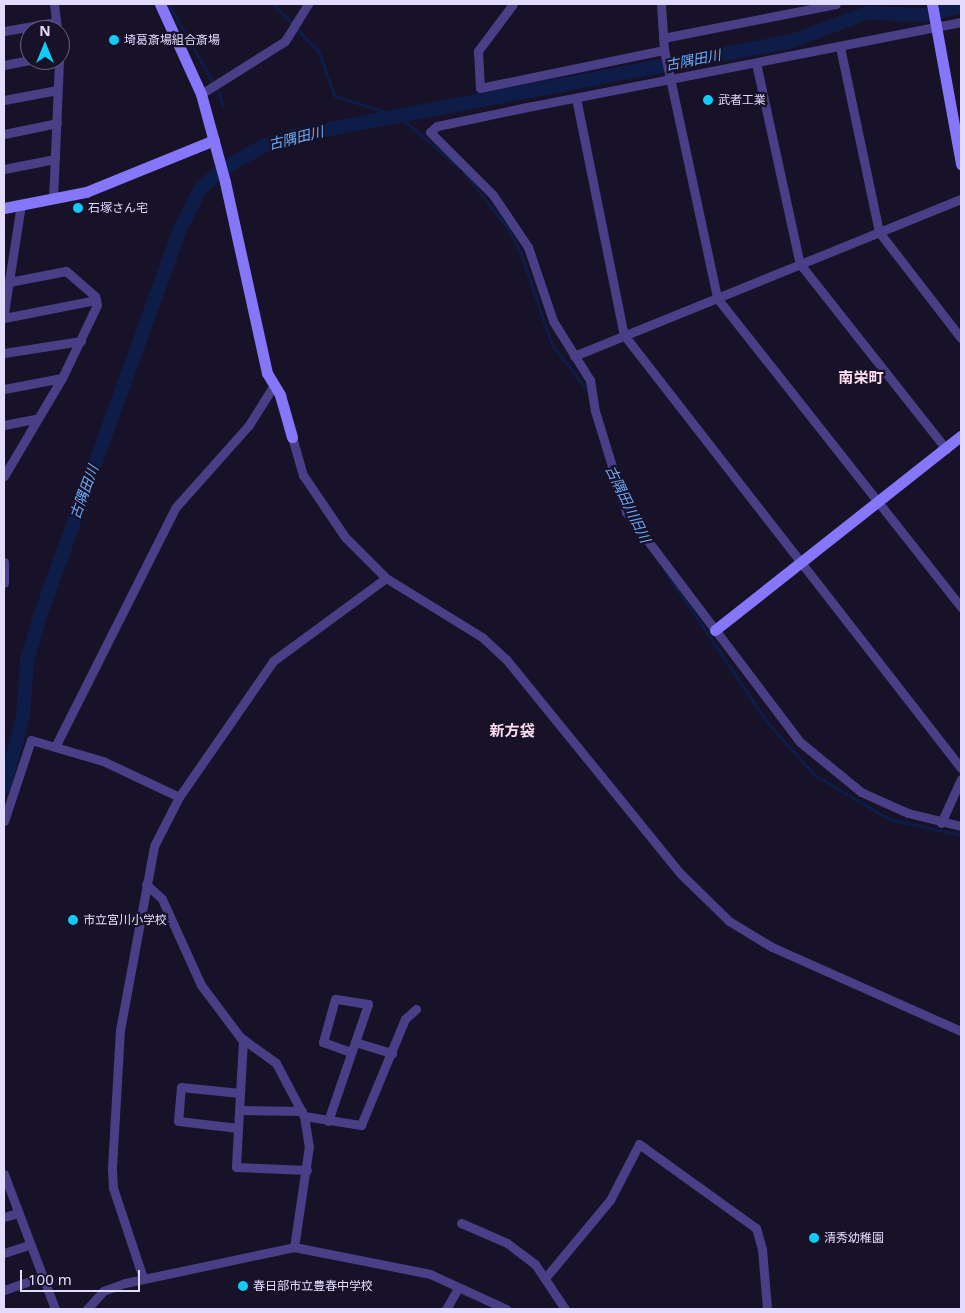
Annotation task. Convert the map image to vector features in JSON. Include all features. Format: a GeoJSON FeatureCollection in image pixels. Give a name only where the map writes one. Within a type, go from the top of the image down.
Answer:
{"type":"FeatureCollection","features":[{"type":"Feature","properties":{"kind":"street"},"geometry":{"type":"LineString","coordinates":[[54,4],[56,20]]}},
{"type":"Feature","properties":{"kind":"street"},"geometry":{"type":"LineString","coordinates":[[160,4],[201,94],[219,156],[267,373],[274,385],[313,494],[345,537],[386,578],[482,637],[506,659],[681,874],[729,921],[772,948],[961,1031]]}},
{"type":"Feature","properties":{"kind":"street"},"geometry":{"type":"LineString","coordinates":[[201,94],[285,41],[308,4]]}},
{"type":"Feature","properties":{"kind":"street"},"geometry":{"type":"LineString","coordinates":[[513,4],[478,51],[480,88],[664,50]]}},
{"type":"Feature","properties":{"kind":"street"},"geometry":{"type":"LineString","coordinates":[[661,4],[664,50],[717,298],[880,501],[961,607]]}},
{"type":"Feature","properties":{"kind":"street"},"geometry":{"type":"LineString","coordinates":[[663,38],[792,8],[836,4]]}},
{"type":"Feature","properties":{"kind":"street"},"geometry":{"type":"LineString","coordinates":[[932,4],[961,164]]}},
{"type":"Feature","properties":{"kind":"street"},"geometry":{"type":"LineString","coordinates":[[961,22],[936,24],[756,63],[670,76],[576,98],[437,126],[430,132],[469,167],[506,211],[528,247],[553,321],[590,380],[598,420],[626,512],[715,630],[819,762],[873,798],[941,823],[961,826]]}},
{"type":"Feature","properties":{"kind":"street"},"geometry":{"type":"LineString","coordinates":[[4,31],[20,29]]}},
{"type":"Feature","properties":{"kind":"street"},"geometry":{"type":"LineString","coordinates":[[840,46],[879,232],[961,338]]}},
{"type":"Feature","properties":{"kind":"street"},"geometry":{"type":"LineString","coordinates":[[4,65],[20,62]]}},
{"type":"Feature","properties":{"kind":"street"},"geometry":{"type":"LineString","coordinates":[[756,63],[800,264],[946,449]]}},
{"type":"Feature","properties":{"kind":"street"},"geometry":{"type":"LineString","coordinates":[[53,199],[58,70]]}},
{"type":"Feature","properties":{"kind":"street"},"geometry":{"type":"LineString","coordinates":[[4,100],[57,90]]}},
{"type":"Feature","properties":{"kind":"street"},"geometry":{"type":"LineString","coordinates":[[576,98],[624,335],[803,561],[961,768]]}},
{"type":"Feature","properties":{"kind":"street"},"geometry":{"type":"LineString","coordinates":[[4,134],[57,123]]}},
{"type":"Feature","properties":{"kind":"street"},"geometry":{"type":"LineString","coordinates":[[4,208],[86,192],[214,140]]}},
{"type":"Feature","properties":{"kind":"street"},"geometry":{"type":"LineString","coordinates":[[4,169],[55,159]]}},
{"type":"Feature","properties":{"kind":"street"},"geometry":{"type":"LineString","coordinates":[[574,356],[961,199]]}},
{"type":"Feature","properties":{"kind":"street"},"geometry":{"type":"LineString","coordinates":[[4,313],[6,282],[15,245],[21,205]]}},
{"type":"Feature","properties":{"kind":"street"},"geometry":{"type":"LineString","coordinates":[[4,248],[15,245]]}},
{"type":"Feature","properties":{"kind":"street"},"geometry":{"type":"LineString","coordinates":[[6,282],[66,271],[96,300]]}},
{"type":"Feature","properties":{"kind":"street"},"geometry":{"type":"LineString","coordinates":[[4,318],[96,300]]}},
{"type":"Feature","properties":{"kind":"street"},"geometry":{"type":"LineString","coordinates":[[4,476],[62,378],[80,341],[96,300]]}},
{"type":"Feature","properties":{"kind":"street"},"geometry":{"type":"LineString","coordinates":[[4,354],[80,341]]}},
{"type":"Feature","properties":{"kind":"street"},"geometry":{"type":"LineString","coordinates":[[4,389],[62,378]]}},
{"type":"Feature","properties":{"kind":"street"},"geometry":{"type":"LineString","coordinates":[[55,747],[175,508],[249,425],[274,385]]}},
{"type":"Feature","properties":{"kind":"street"},"geometry":{"type":"LineString","coordinates":[[4,425],[36,419]]}},
{"type":"Feature","properties":{"kind":"street"},"geometry":{"type":"LineString","coordinates":[[715,630],[961,436]]}},
{"type":"Feature","properties":{"kind":"street"},"geometry":{"type":"LineString","coordinates":[[4,562],[4,583]]}},
{"type":"Feature","properties":{"kind":"street"},"geometry":{"type":"LineString","coordinates":[[142,1278],[113,1188],[112,1168],[120,1030],[138,953],[146,884],[162,826],[273,661],[386,578]]}},
{"type":"Feature","properties":{"kind":"street"},"geometry":{"type":"LineString","coordinates":[[4,820],[30,740],[149,779],[180,797]]}},
{"type":"Feature","properties":{"kind":"street"},"geometry":{"type":"LineString","coordinates":[[941,823],[961,779]]}},
{"type":"Feature","properties":{"kind":"street"},"geometry":{"type":"LineString","coordinates":[[146,884],[162,899],[201,985],[243,1040],[276,1063],[303,1113],[310,1131],[307,1170],[294,1247]]}},
{"type":"Feature","properties":{"kind":"street"},"geometry":{"type":"LineString","coordinates":[[328,1121],[352,1052],[368,1004],[335,999],[323,1042],[352,1052]]}},
{"type":"Feature","properties":{"kind":"street"},"geometry":{"type":"LineString","coordinates":[[239,1110],[303,1113],[328,1121],[361,1125],[405,1019],[416,1009]]}},
{"type":"Feature","properties":{"kind":"street"},"geometry":{"type":"LineString","coordinates":[[243,1040],[236,1167],[307,1170]]}},
{"type":"Feature","properties":{"kind":"street"},"geometry":{"type":"LineString","coordinates":[[355,1042],[392,1053]]}},
{"type":"Feature","properties":{"kind":"street"},"geometry":{"type":"LineString","coordinates":[[238,1128],[178,1121],[181,1088],[240,1093]]}},
{"type":"Feature","properties":{"kind":"street"},"geometry":{"type":"LineString","coordinates":[[546,1277],[610,1200],[639,1144],[756,1228],[762,1249],[767,1309]]}},
{"type":"Feature","properties":{"kind":"street"},"geometry":{"type":"LineString","coordinates":[[4,1178],[54,1309]]}},
{"type":"Feature","properties":{"kind":"street"},"geometry":{"type":"LineString","coordinates":[[4,1217],[18,1213]]}},
{"type":"Feature","properties":{"kind":"street"},"geometry":{"type":"LineString","coordinates":[[461,1223],[508,1243],[546,1277],[565,1309]]}},
{"type":"Feature","properties":{"kind":"street"},"geometry":{"type":"LineString","coordinates":[[4,1253],[28,1245]]}},
{"type":"Feature","properties":{"kind":"street"},"geometry":{"type":"LineString","coordinates":[[87,1309],[103,1291],[142,1278],[294,1247],[430,1274],[506,1309]]}},
{"type":"Feature","properties":{"kind":"street"},"geometry":{"type":"LineString","coordinates":[[4,1290],[42,1277]]}},
{"type":"Feature","properties":{"kind":"street"},"geometry":{"type":"LineString","coordinates":[[446,1309],[458,1288]]}},
{"type":"Feature","properties":{"kind":"waterway"},"geometry":{"type":"LineString","coordinates":[[169,4],[212,80]]}},
{"type":"Feature","properties":{"kind":"waterway"},"geometry":{"type":"LineString","coordinates":[[274,4],[319,52],[335,96],[399,116],[459,167]]}},
{"type":"Feature","properties":{"kind":"waterway","name":"古隅田川"},"geometry":{"type":"LineString","coordinates":[[4,787],[23,717],[27,661],[40,616],[179,231],[201,188],[219,172],[261,147],[288,137],[792,41],[867,13],[928,15],[961,6]]}},
{"type":"Feature","properties":{"kind":"waterway"},"geometry":{"type":"LineString","coordinates":[[218,91],[223,105]]}},
{"type":"Feature","properties":{"kind":"waterway","name":"古隅田川旧川"},"geometry":{"type":"LineString","coordinates":[[464,172],[508,228],[521,253],[552,344],[588,391]]}},
{"type":"Feature","properties":{"kind":"waterway","name":"古隅田川旧川"},"geometry":{"type":"LineString","coordinates":[[664,569],[769,724],[815,775],[889,819],[961,835]]}},
{"type":"Feature","properties":{"kind":"place","name":"埼葛斎場組合斎場"},"geometry":{"type":"Point","coordinates":[114,40]}},
{"type":"Feature","properties":{"kind":"place","name":"武者工業"},"geometry":{"type":"Point","coordinates":[708,100]}},
{"type":"Feature","properties":{"kind":"place","name":"石塚さん宅"},"geometry":{"type":"Point","coordinates":[78,208]}},
{"type":"Feature","properties":{"kind":"place","name":"市立宮川小学校"},"geometry":{"type":"Point","coordinates":[73,920]}},
{"type":"Feature","properties":{"kind":"place","name":"清秀幼稚園"},"geometry":{"type":"Point","coordinates":[814,1238]}},
{"type":"Feature","properties":{"kind":"place","name":"春日部市立豊春中学校"},"geometry":{"type":"Point","coordinates":[243,1286]}},
{"type":"Feature","properties":{"kind":"district","name":"南栄町"},"geometry":{"type":"Point","coordinates":[861,378]}},
{"type":"Feature","properties":{"kind":"district","name":"新方袋"},"geometry":{"type":"Point","coordinates":[512,731]}}]}
